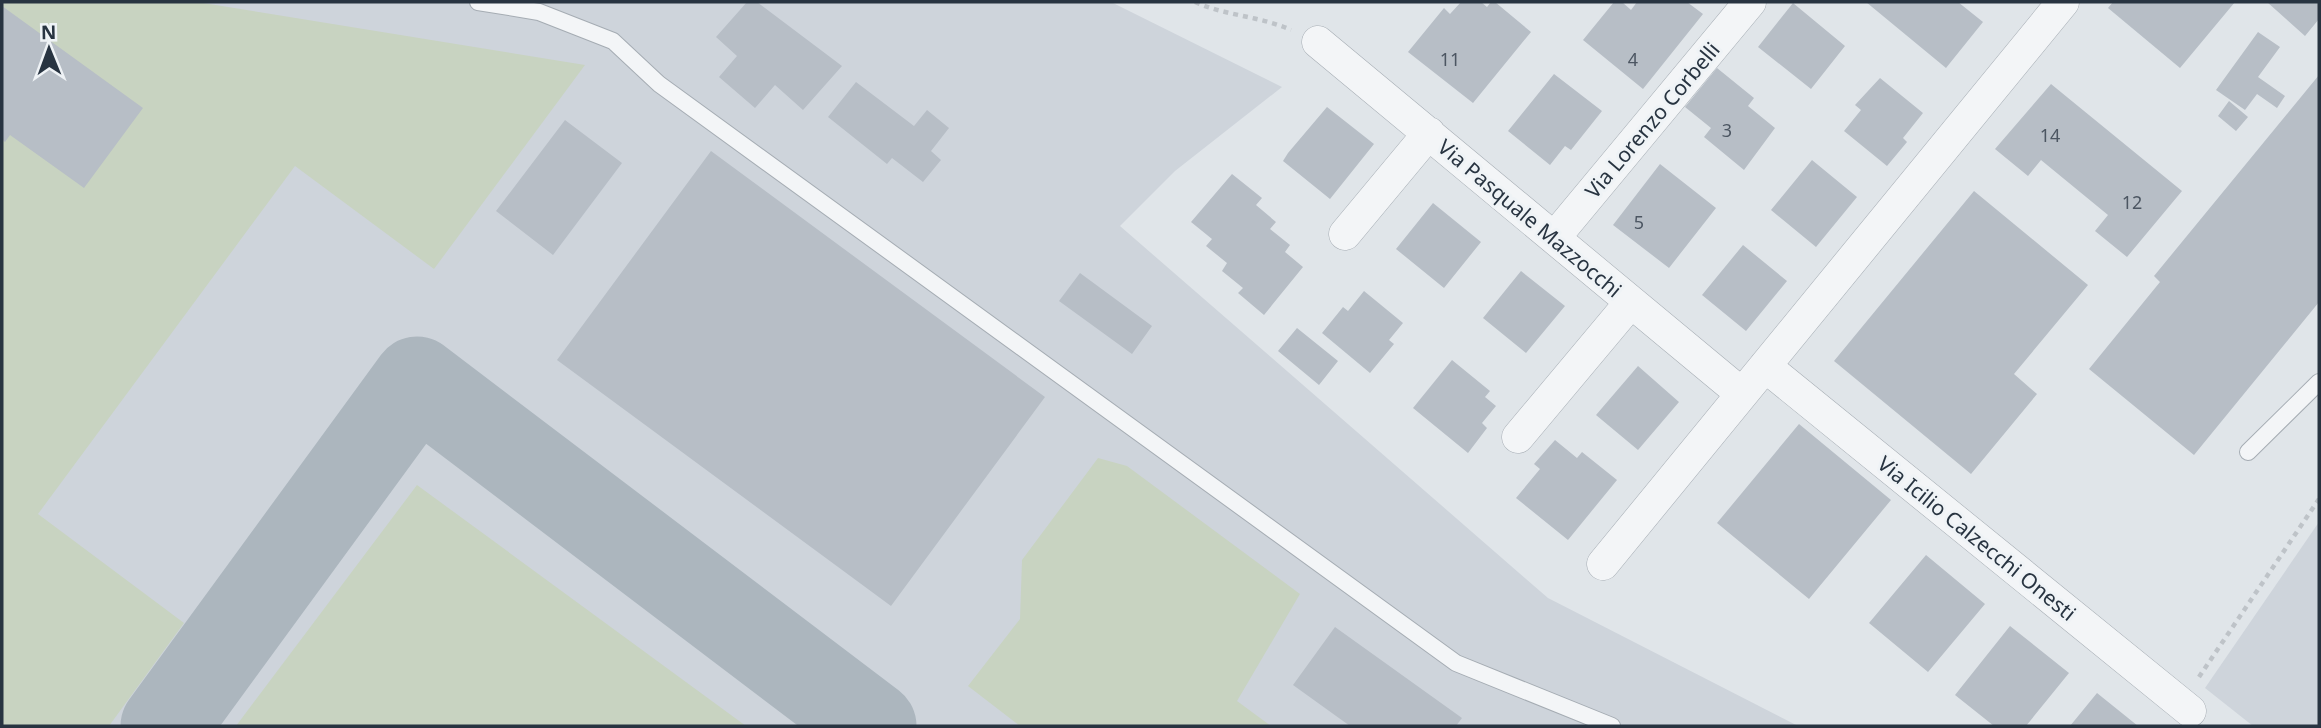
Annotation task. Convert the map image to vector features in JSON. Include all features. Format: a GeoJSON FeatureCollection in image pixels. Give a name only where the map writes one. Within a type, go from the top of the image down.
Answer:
{"type":"FeatureCollection","features":[{"type":"Feature","properties":{"kind":"street","name":"Via Lorenzo Corbelli"},"geometry":{"type":"LineString","coordinates":[[1554,238],[1750,2]]}},
{"type":"Feature","properties":{"kind":"street"},"geometry":{"type":"LineString","coordinates":[[1603,564],[2063,2]]}},
{"type":"Feature","properties":{"kind":"street","name":"Via Pasquale Mazzocchi"},"geometry":{"type":"LineString","coordinates":[[1318,41],[1742,394]]}},
{"type":"Feature","properties":{"kind":"street","name":"Via Pasquale Mazzocchi"},"geometry":{"type":"LineString","coordinates":[[1345,234],[1429,133]]}},
{"type":"Feature","properties":{"kind":"street","name":"Via Pasquale Mazzocchi"},"geometry":{"type":"LineString","coordinates":[[1518,438],[1631,302]]}},
{"type":"Feature","properties":{"kind":"street","name":"Via Icilio Calzecchi Onesti"},"geometry":{"type":"LineString","coordinates":[[1765,366],[2186,707]]}},
{"type":"Feature","properties":{"kind":"lane"},"geometry":{"type":"LineString","coordinates":[[478,2],[539,12],[613,41],[659,84],[1456,663],[1612,726]]}},
{"type":"Feature","properties":{"kind":"lane"},"geometry":{"type":"LineString","coordinates":[[2248,452],[2319,382]]}},
{"type":"Feature","properties":{"kind":"path"},"geometry":{"type":"LineString","coordinates":[[1195,2],[1217,12],[1278,24],[1318,41]]}},
{"type":"Feature","properties":{"kind":"path"},"geometry":{"type":"LineString","coordinates":[[2186,707],[2319,499]]}},
{"type":"Feature","properties":{"kind":"shaded area"},"geometry":{"type":"Polygon","coordinates":[[[2,2],[1111,2],[1282,87],[1175,171],[1120,226],[1548,598],[1798,726],[2,726],[2,2]]]}},
{"type":"Feature","properties":{"kind":"shaded area"},"geometry":{"type":"Polygon","coordinates":[[[2319,522],[2319,726],[2253,726],[2205,688],[2319,522]]]}},
{"type":"Feature","properties":{"kind":"green space"},"geometry":{"type":"Polygon","coordinates":[[[2,2],[197,2],[585,65],[434,269],[295,166],[38,514],[184,623],[109,726],[2,726],[2,2]]]}},
{"type":"Feature","properties":{"kind":"green space"},"geometry":{"type":"Polygon","coordinates":[[[1098,458],[1127,466],[1300,594],[1237,701],[1271,726],[1020,726],[968,686],[1020,619],[1022,560],[1098,458]]]}},
{"type":"Feature","properties":{"kind":"green space"},"geometry":{"type":"Polygon","coordinates":[[[417,485],[746,726],[236,726],[417,485]]]}},
{"type":"Feature","properties":{"kind":"building"},"geometry":{"type":"Polygon","coordinates":[[[747,2],[757,2],[842,66],[803,110],[775,85],[755,108],[719,77],[737,56],[716,37],[747,2]]]}},
{"type":"Feature","properties":{"kind":"building"},"geometry":{"type":"Polygon","coordinates":[[[1461,2],[1481,2],[1487,7],[1491,2],[1495,2],[1531,32],[1473,103],[1408,52],[1444,8],[1450,14],[1461,2]]]}},
{"type":"Feature","properties":{"kind":"building"},"geometry":{"type":"Polygon","coordinates":[[[1614,2],[1622,2],[1631,10],[1637,2],[1687,2],[1703,14],[1643,89],[1583,40],[1614,2]]]}},
{"type":"Feature","properties":{"kind":"building"},"geometry":{"type":"Polygon","coordinates":[[[1866,2],[1958,2],[1983,22],[1946,68],[1866,2]]]}},
{"type":"Feature","properties":{"kind":"building"},"geometry":{"type":"Polygon","coordinates":[[[2113,2],[2235,2],[2180,68],[2108,8],[2113,2]]]}},
{"type":"Feature","properties":{"kind":"building"},"geometry":{"type":"Polygon","coordinates":[[[2267,2],[2319,2],[2319,19],[2305,36],[2267,2]]]}},
{"type":"Feature","properties":{"kind":"building"},"geometry":{"type":"Polygon","coordinates":[[[1793,3],[1845,46],[1811,89],[1758,47],[1793,3]]]}},
{"type":"Feature","properties":{"kind":"building"},"geometry":{"type":"Polygon","coordinates":[[[2,6],[143,108],[84,188],[10,135],[5,142],[2,139],[2,6]]]}},
{"type":"Feature","properties":{"kind":"building"},"geometry":{"type":"Polygon","coordinates":[[[2258,32],[2280,47],[2258,77],[2285,96],[2277,108],[2257,94],[2245,110],[2216,90],[2258,32]]]}},
{"type":"Feature","properties":{"kind":"building"},"geometry":{"type":"Polygon","coordinates":[[[1717,68],[1754,98],[1748,106],[1775,128],[1744,170],[1704,137],[1711,128],[1685,107],[1717,68]]]}},
{"type":"Feature","properties":{"kind":"building"},"geometry":{"type":"Polygon","coordinates":[[[1554,74],[1602,111],[1571,150],[1565,146],[1550,165],[1508,131],[1554,74]]]}},
{"type":"Feature","properties":{"kind":"building"},"geometry":{"type":"Polygon","coordinates":[[[2319,75],[2319,302],[2194,455],[2089,369],[2160,282],[2154,276],[2319,75]]]}},
{"type":"Feature","properties":{"kind":"building"},"geometry":{"type":"Polygon","coordinates":[[[1880,78],[1923,113],[1903,138],[1907,142],[1887,166],[1844,131],[1861,110],[1855,105],[1880,78]]]}},
{"type":"Feature","properties":{"kind":"building"},"geometry":{"type":"Polygon","coordinates":[[[856,82],[914,126],[927,110],[949,128],[931,151],[941,160],[923,182],[892,158],[887,164],[828,117],[856,82]]]}},
{"type":"Feature","properties":{"kind":"building"},"geometry":{"type":"Polygon","coordinates":[[[2051,84],[2182,191],[2127,257],[2095,231],[2108,215],[2041,160],[2028,176],[1995,149],[2051,84]]]}},
{"type":"Feature","properties":{"kind":"building"},"geometry":{"type":"Polygon","coordinates":[[[2229,101],[2248,117],[2236,131],[2218,116],[2229,101]]]}},
{"type":"Feature","properties":{"kind":"building"},"geometry":{"type":"Polygon","coordinates":[[[1327,107],[1374,144],[1330,199],[1283,161],[1327,107]]]}},
{"type":"Feature","properties":{"kind":"building"},"geometry":{"type":"Polygon","coordinates":[[[565,120],[622,163],[553,255],[496,211],[565,120]]]}},
{"type":"Feature","properties":{"kind":"building"},"geometry":{"type":"Polygon","coordinates":[[[711,151],[1045,397],[891,606],[557,360],[711,151]]]}},
{"type":"Feature","properties":{"kind":"building"},"geometry":{"type":"Polygon","coordinates":[[[1812,160],[1857,197],[1816,247],[1771,210],[1812,160]]]}},
{"type":"Feature","properties":{"kind":"building"},"geometry":{"type":"Polygon","coordinates":[[[1660,164],[1716,208],[1669,268],[1613,225],[1660,164]]]}},
{"type":"Feature","properties":{"kind":"building"},"geometry":{"type":"Polygon","coordinates":[[[1232,174],[1262,198],[1256,205],[1276,222],[1270,229],[1290,245],[1285,252],[1303,267],[1264,315],[1238,293],[1243,288],[1222,271],[1227,263],[1206,246],[1212,239],[1191,222],[1232,174]]]}},
{"type":"Feature","properties":{"kind":"building"},"geometry":{"type":"Polygon","coordinates":[[[1974,191],[2088,285],[2014,374],[2037,394],[1971,474],[1834,361],[1974,191]]]}},
{"type":"Feature","properties":{"kind":"building"},"geometry":{"type":"Polygon","coordinates":[[[1433,203],[1481,242],[1444,288],[1396,249],[1433,203]]]}},
{"type":"Feature","properties":{"kind":"building"},"geometry":{"type":"Polygon","coordinates":[[[1743,245],[1787,281],[1746,331],[1702,295],[1743,245]]]}},
{"type":"Feature","properties":{"kind":"building"},"geometry":{"type":"Polygon","coordinates":[[[1521,271],[1565,306],[1526,353],[1483,318],[1521,271]]]}},
{"type":"Feature","properties":{"kind":"building"},"geometry":{"type":"Polygon","coordinates":[[[1080,273],[1152,326],[1132,354],[1059,301],[1080,273]]]}},
{"type":"Feature","properties":{"kind":"building"},"geometry":{"type":"Polygon","coordinates":[[[1364,291],[1403,323],[1389,340],[1394,344],[1370,373],[1322,333],[1343,307],[1348,311],[1364,291]]]}},
{"type":"Feature","properties":{"kind":"building"},"geometry":{"type":"Polygon","coordinates":[[[1297,328],[1338,361],[1319,385],[1278,351],[1297,328]]]}},
{"type":"Feature","properties":{"kind":"building"},"geometry":{"type":"Polygon","coordinates":[[[1452,360],[1490,391],[1485,397],[1496,406],[1482,423],[1487,428],[1468,453],[1413,408],[1452,360]]]}},
{"type":"Feature","properties":{"kind":"building"},"geometry":{"type":"Polygon","coordinates":[[[1638,366],[1679,402],[1638,450],[1596,415],[1638,366]]]}},
{"type":"Feature","properties":{"kind":"building"},"geometry":{"type":"Polygon","coordinates":[[[1799,424],[1891,500],[1809,599],[1717,523],[1799,424]]]}},
{"type":"Feature","properties":{"kind":"building"},"geometry":{"type":"Polygon","coordinates":[[[1555,440],[1577,458],[1582,452],[1617,480],[1568,540],[1516,498],[1540,469],[1534,464],[1555,440]]]}},
{"type":"Feature","properties":{"kind":"building"},"geometry":{"type":"Polygon","coordinates":[[[1926,555],[1985,604],[1928,672],[1869,623],[1926,555]]]}},
{"type":"Feature","properties":{"kind":"building"},"geometry":{"type":"Polygon","coordinates":[[[2010,626],[2069,673],[2026,726],[1994,726],[1955,695],[2010,626]]]}},
{"type":"Feature","properties":{"kind":"building"},"geometry":{"type":"Polygon","coordinates":[[[1335,627],[1462,718],[1456,726],[1350,726],[1293,685],[1335,627]]]}},
{"type":"Feature","properties":{"kind":"building"},"geometry":{"type":"Polygon","coordinates":[[[2097,693],[2138,726],[2070,726],[2097,693]]]}},
{"type":"Feature","properties":{"kind":"taxiway"},"geometry":{"type":"LineString","coordinates":[[165,726],[417,381],[872,726]]}}]}
